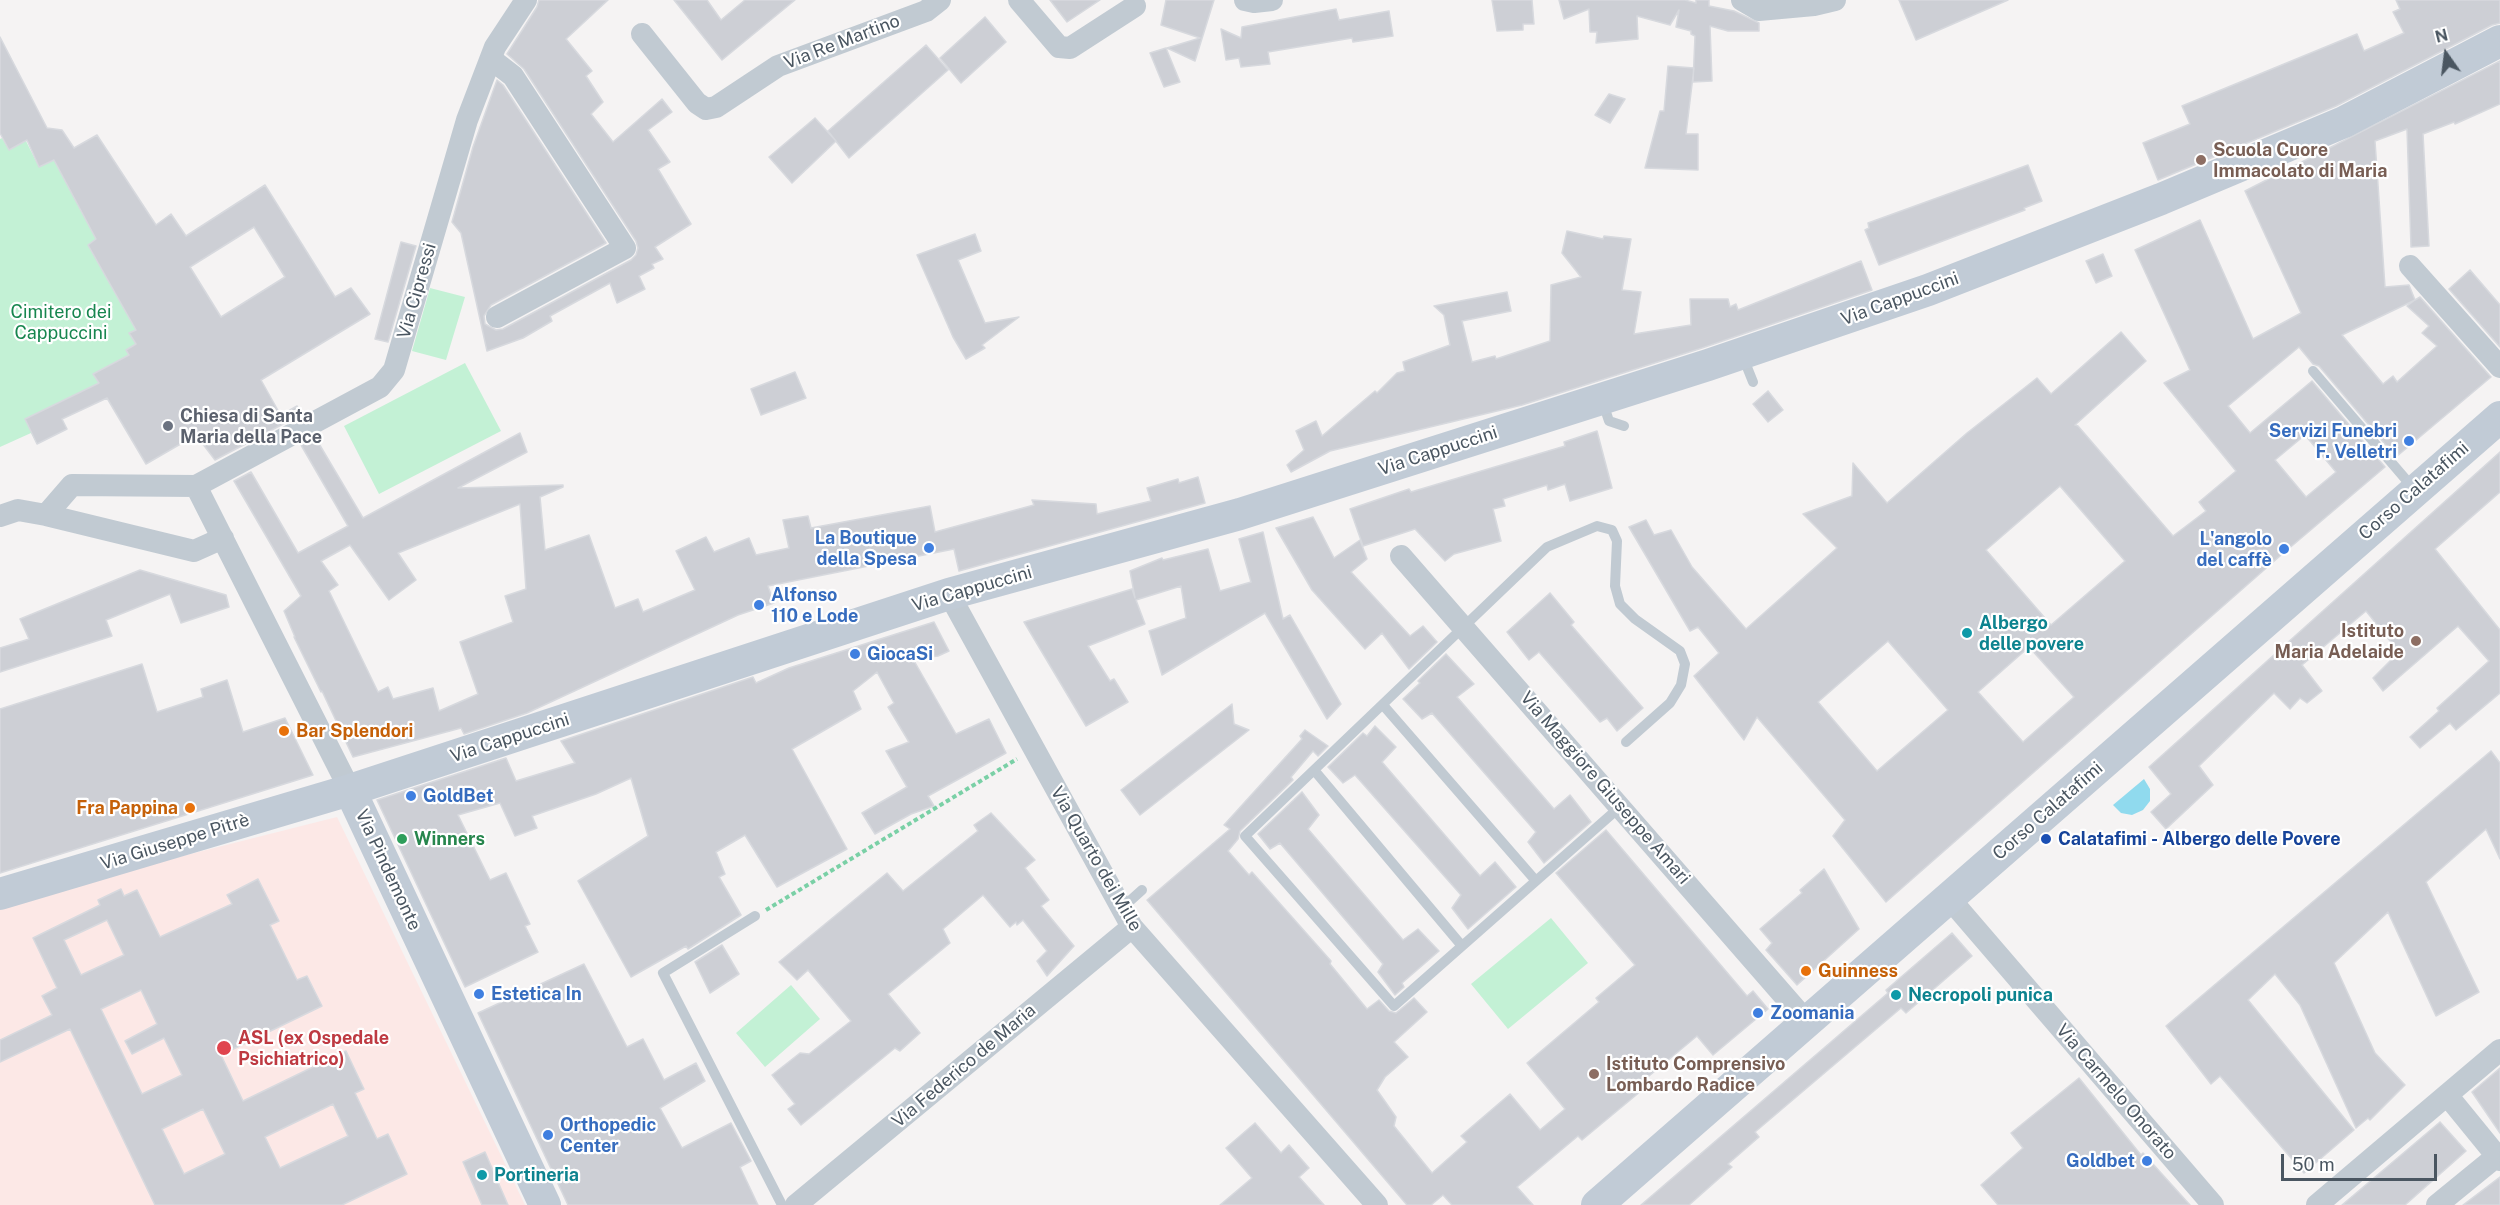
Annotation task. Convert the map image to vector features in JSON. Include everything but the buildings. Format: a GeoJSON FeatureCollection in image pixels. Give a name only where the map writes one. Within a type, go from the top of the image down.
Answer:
{"type":"FeatureCollection","features":[{"type":"Feature","properties":{"kind":"street","name":"Via Cipressi"},"geometry":{"type":"LineString","coordinates":[[196,486],[380,387],[394,370],[467,120],[495,47],[526,0]]}},
{"type":"Feature","properties":{"kind":"street","name":"Via Re Martino"},"geometry":{"type":"LineString","coordinates":[[642,34],[697,103],[705,109],[716,107],[778,66],[926,11],[940,0]]}},
{"type":"Feature","properties":{"kind":"street"},"geometry":{"type":"LineString","coordinates":[[1019,0],[1059,47],[1070,48],[1136,6]]}},
{"type":"Feature","properties":{"kind":"street"},"geometry":{"type":"LineString","coordinates":[[1245,0],[1254,2],[1272,0]]}},
{"type":"Feature","properties":{"kind":"street"},"geometry":{"type":"LineString","coordinates":[[1742,0],[1759,10],[1814,5],[1835,0]]}},
{"type":"Feature","properties":{"kind":"street","name":"Via Cappuccini"},"geometry":{"type":"LineString","coordinates":[[350,790],[949,594],[1240,514],[1602,399],[1747,368],[1928,290],[2054,246],[2344,122],[2500,41]]}},
{"type":"Feature","properties":{"kind":"street"},"geometry":{"type":"LineString","coordinates":[[491,59],[513,76],[625,248],[497,317]]}},
{"type":"Feature","properties":{"kind":"street"},"geometry":{"type":"LineString","coordinates":[[2410,266],[2500,367]]}},
{"type":"Feature","properties":{"kind":"street","name":"Corso Calatafimi"},"geometry":{"type":"LineString","coordinates":[[1597,1205],[2500,417]]}},
{"type":"Feature","properties":{"kind":"street"},"geometry":{"type":"LineString","coordinates":[[46,515],[72,485],[196,486]]}},
{"type":"Feature","properties":{"kind":"street","name":"Via Pindemonte"},"geometry":{"type":"LineString","coordinates":[[196,486],[350,790],[545,1205]]}},
{"type":"Feature","properties":{"kind":"street"},"geometry":{"type":"LineString","coordinates":[[0,516],[18,510],[46,515],[194,551],[223,538]]}},
{"type":"Feature","properties":{"kind":"street","name":"Via Maggiore Giuseppe Amari"},"geometry":{"type":"LineString","coordinates":[[1401,556],[1807,1022]]}},
{"type":"Feature","properties":{"kind":"street","name":"Via Quarto dei Mille"},"geometry":{"type":"LineString","coordinates":[[949,594],[1127,918],[1377,1205]]}},
{"type":"Feature","properties":{"kind":"street","name":"Via Giuseppe Pitrè"},"geometry":{"type":"LineString","coordinates":[[0,894],[350,790]]}},
{"type":"Feature","properties":{"kind":"street","name":"Via Carmelo Onorato"},"geometry":{"type":"LineString","coordinates":[[1949,898],[2213,1205]]}},
{"type":"Feature","properties":{"kind":"street","name":"Via Federico de Maria"},"geometry":{"type":"LineString","coordinates":[[796,1205],[1127,918]]}},
{"type":"Feature","properties":{"kind":"street"},"geometry":{"type":"LineString","coordinates":[[2317,1205],[2500,1050]]}},
{"type":"Feature","properties":{"kind":"street"},"geometry":{"type":"LineString","coordinates":[[2437,1205],[2498,1158],[2447,1095]]}},
{"type":"Feature","properties":{"kind":"lane"},"geometry":{"type":"LineString","coordinates":[[2313,371],[2415,490]]}},
{"type":"Feature","properties":{"kind":"lane"},"geometry":{"type":"LineString","coordinates":[[1602,399],[1609,421],[1624,426]]}},
{"type":"Feature","properties":{"kind":"lane"},"geometry":{"type":"LineString","coordinates":[[1621,806],[1394,1006],[1245,836],[1547,547],[1597,526],[1612,530],[1617,541],[1615,586],[1620,604],[1635,619],[1680,651],[1685,664],[1681,685],[1670,703],[1626,742]]}},
{"type":"Feature","properties":{"kind":"lane"},"geometry":{"type":"LineString","coordinates":[[1383,705],[1536,881]]}},
{"type":"Feature","properties":{"kind":"lane"},"geometry":{"type":"LineString","coordinates":[[1314,770],[1462,946]]}},
{"type":"Feature","properties":{"kind":"lane"},"geometry":{"type":"LineString","coordinates":[[1127,918],[1142,890]]}},
{"type":"Feature","properties":{"kind":"lane"},"geometry":{"type":"LineString","coordinates":[[755,916],[663,972],[782,1205]]}},
{"type":"Feature","properties":{"kind":"path"},"geometry":{"type":"LineString","coordinates":[[755,916],[1034,749]]}},
{"type":"Feature","properties":{"kind":"shaded area","name":"ASL (ex Ospedale Psichiatrico)"},"geometry":{"type":"Polygon","coordinates":[[[337,817],[525,1205],[0,1205],[0,910],[127,870],[337,817]]]}},
{"type":"Feature","properties":{"kind":"green space","name":"Cimitero dei Cappuccini"},"geometry":{"type":"Polygon","coordinates":[[[2,138],[9,150],[26,141],[39,167],[54,160],[96,239],[88,245],[136,330],[129,333],[136,344],[126,350],[129,355],[94,374],[106,396],[62,419],[67,429],[37,444],[31,433],[0,447],[0,139],[2,138]]]}},
{"type":"Feature","properties":{"kind":"green space"},"geometry":{"type":"Polygon","coordinates":[[[430,288],[465,297],[446,360],[412,351],[430,288]]]}},
{"type":"Feature","properties":{"kind":"green space"},"geometry":{"type":"Polygon","coordinates":[[[465,363],[501,431],[379,494],[344,426],[465,363]]]}},
{"type":"Feature","properties":{"kind":"green space"},"geometry":{"type":"Polygon","coordinates":[[[1551,918],[1588,963],[1508,1029],[1471,984],[1551,918]]]}},
{"type":"Feature","properties":{"kind":"green space"},"geometry":{"type":"Polygon","coordinates":[[[791,985],[820,1019],[765,1067],[736,1033],[791,985]]]}},
{"type":"Feature","properties":{"kind":"water"},"geometry":{"type":"Polygon","coordinates":[[[2144,779],[2150,789],[2150,801],[2143,810],[2132,815],[2121,813],[2113,805],[2144,779]]]}},
{"type":"Feature","properties":{"kind":"place","name":"Scuola Cuore Immacolato di Maria"},"geometry":{"type":"Point","coordinates":[2201,160]}},
{"type":"Feature","properties":{"kind":"place","name":"Chiesa di Santa Maria della Pace"},"geometry":{"type":"Point","coordinates":[168,426]}},
{"type":"Feature","properties":{"kind":"place","name":"Servizi Funebri F. Velletri"},"geometry":{"type":"Point","coordinates":[2409,441]}},
{"type":"Feature","properties":{"kind":"place","name":"La Boutique della Spesa"},"geometry":{"type":"Point","coordinates":[929,548]}},
{"type":"Feature","properties":{"kind":"place","name":"L'angolo del caffè"},"geometry":{"type":"Point","coordinates":[2284,549]}},
{"type":"Feature","properties":{"kind":"place","name":"Alfonso 110 e Lode"},"geometry":{"type":"Point","coordinates":[759,605]}},
{"type":"Feature","properties":{"kind":"place","name":"Albergo delle povere"},"geometry":{"type":"Point","coordinates":[1967,633]}},
{"type":"Feature","properties":{"kind":"place","name":"Istituto Maria Adelaide"},"geometry":{"type":"Point","coordinates":[2416,641]}},
{"type":"Feature","properties":{"kind":"place","name":"GiocaSi"},"geometry":{"type":"Point","coordinates":[855,654]}},
{"type":"Feature","properties":{"kind":"place","name":"Bar Splendori"},"geometry":{"type":"Point","coordinates":[284,731]}},
{"type":"Feature","properties":{"kind":"place","name":"GoldBet"},"geometry":{"type":"Point","coordinates":[411,796]}},
{"type":"Feature","properties":{"kind":"place","name":"Fra Pappina"},"geometry":{"type":"Point","coordinates":[190,808]}},
{"type":"Feature","properties":{"kind":"place","name":"Winners"},"geometry":{"type":"Point","coordinates":[402,839]}},
{"type":"Feature","properties":{"kind":"place","name":"Calatafimi - Albergo delle Povere"},"geometry":{"type":"Point","coordinates":[2046,839]}},
{"type":"Feature","properties":{"kind":"place","name":"Guinness"},"geometry":{"type":"Point","coordinates":[1806,971]}},
{"type":"Feature","properties":{"kind":"place","name":"Estetica In"},"geometry":{"type":"Point","coordinates":[479,994]}},
{"type":"Feature","properties":{"kind":"place","name":"Necropoli punica"},"geometry":{"type":"Point","coordinates":[1896,995]}},
{"type":"Feature","properties":{"kind":"place","name":"Zoomania"},"geometry":{"type":"Point","coordinates":[1758,1013]}},
{"type":"Feature","properties":{"kind":"place","name":"ASL (ex Ospedale Psichiatrico)"},"geometry":{"type":"Point","coordinates":[224,1048]}},
{"type":"Feature","properties":{"kind":"place","name":"Istituto Comprensivo Lombardo Radice"},"geometry":{"type":"Point","coordinates":[1594,1074]}},
{"type":"Feature","properties":{"kind":"place","name":"Orthopedic Center"},"geometry":{"type":"Point","coordinates":[548,1135]}},
{"type":"Feature","properties":{"kind":"place","name":"Goldbet"},"geometry":{"type":"Point","coordinates":[2147,1161]}},
{"type":"Feature","properties":{"kind":"place","name":"Portineria"},"geometry":{"type":"Point","coordinates":[482,1175]}}]}
